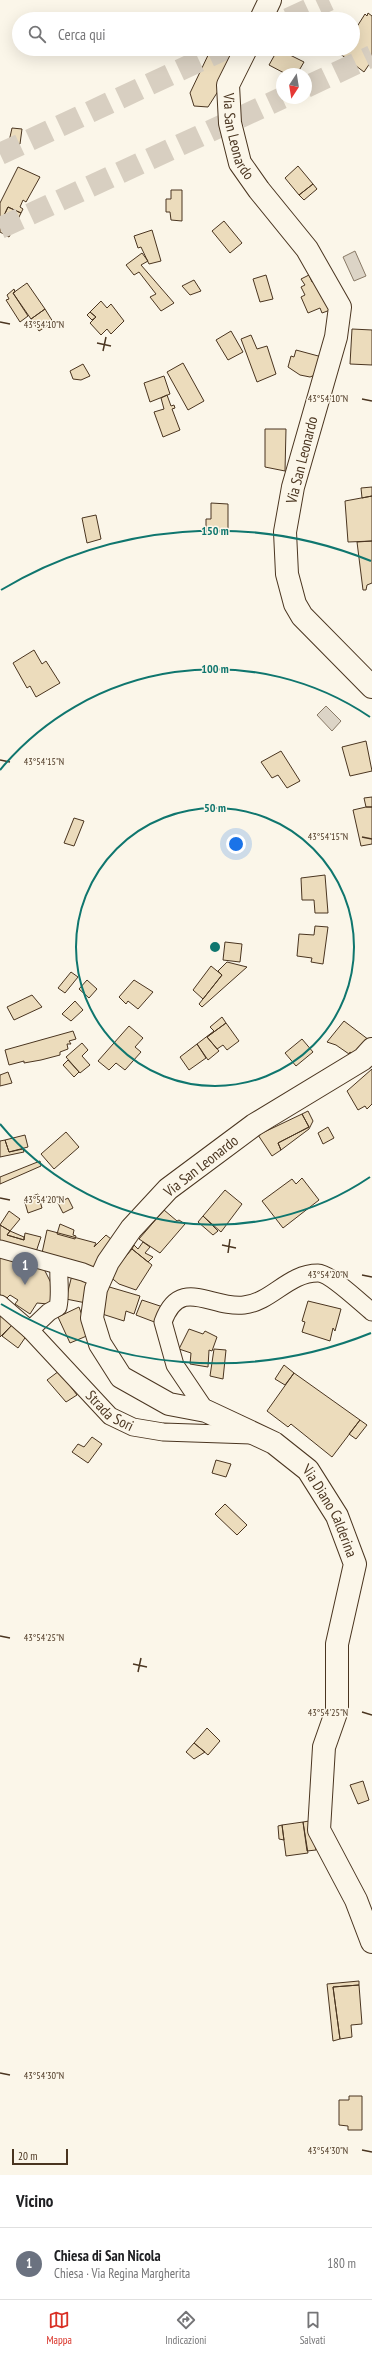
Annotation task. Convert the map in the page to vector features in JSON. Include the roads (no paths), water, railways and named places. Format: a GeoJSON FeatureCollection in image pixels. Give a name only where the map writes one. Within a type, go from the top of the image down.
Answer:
{"type":"FeatureCollection","features":[{"type":"Feature","properties":{"kind":"main road"},"geometry":{"type":"LineString","coordinates":[[264,12],[270,0]]}},
{"type":"Feature","properties":{"kind":"main road","name":"Via San Leonardo"},"geometry":{"type":"LineString","coordinates":[[242,56],[228,84],[230,123],[240,163],[259,190],[307,249],[340,307],[336,337],[293,488],[286,532],[287,574],[295,604],[302,616],[372,687]]}},
{"type":"Feature","properties":{"kind":"main road","name":"Via San Leonardo"},"geometry":{"type":"LineString","coordinates":[[206,1411],[169,1404],[121,1377],[100,1344],[92,1318],[96,1289],[108,1262],[132,1229],[168,1189],[254,1125],[363,1059],[372,1049]]}},
{"type":"Feature","properties":{"kind":"main road","name":"Via Diano Calderina"},"geometry":{"type":"LineString","coordinates":[[206,1411],[274,1443],[308,1470],[337,1516],[355,1564],[337,1644],[337,1710],[324,1747],[320,1792],[319,1830],[356,1900],[372,1942]]}},
{"type":"Feature","properties":{"kind":"street"},"geometry":{"type":"LineString","coordinates":[[0,1250],[95,1276],[96,1289]]}},
{"type":"Feature","properties":{"kind":"street"},"geometry":{"type":"LineString","coordinates":[[30,1330],[49,1312],[58,1307],[61,1293],[58,1280],[59,1266]]}},
{"type":"Feature","properties":{"kind":"street"},"geometry":{"type":"LineString","coordinates":[[206,1411],[175,1364],[163,1322],[171,1306],[182,1297],[195,1296],[243,1305],[266,1299],[299,1276],[320,1273],[331,1279],[372,1312]]}},
{"type":"Feature","properties":{"kind":"street","name":"Strada Sori"},"geometry":{"type":"LineString","coordinates":[[0,1304],[30,1330],[110,1416],[133,1427],[163,1432],[257,1435]]}},
{"type":"Feature","properties":{"kind":"tunnel"},"geometry":{"type":"LineString","coordinates":[[303,12],[329,0]]}},
{"type":"Feature","properties":{"kind":"tunnel"},"geometry":{"type":"LineString","coordinates":[[0,154],[210,56]]}},
{"type":"Feature","properties":{"kind":"tunnel"},"geometry":{"type":"LineString","coordinates":[[312,84],[372,56]]}},
{"type":"Feature","properties":{"kind":"tunnel"},"geometry":{"type":"LineString","coordinates":[[0,228],[276,101]]}},
{"type":"Feature","properties":{"kind":"place","name":"Chiesa di San Nicola"},"geometry":{"type":"Point","coordinates":[25,1285]}}]}
